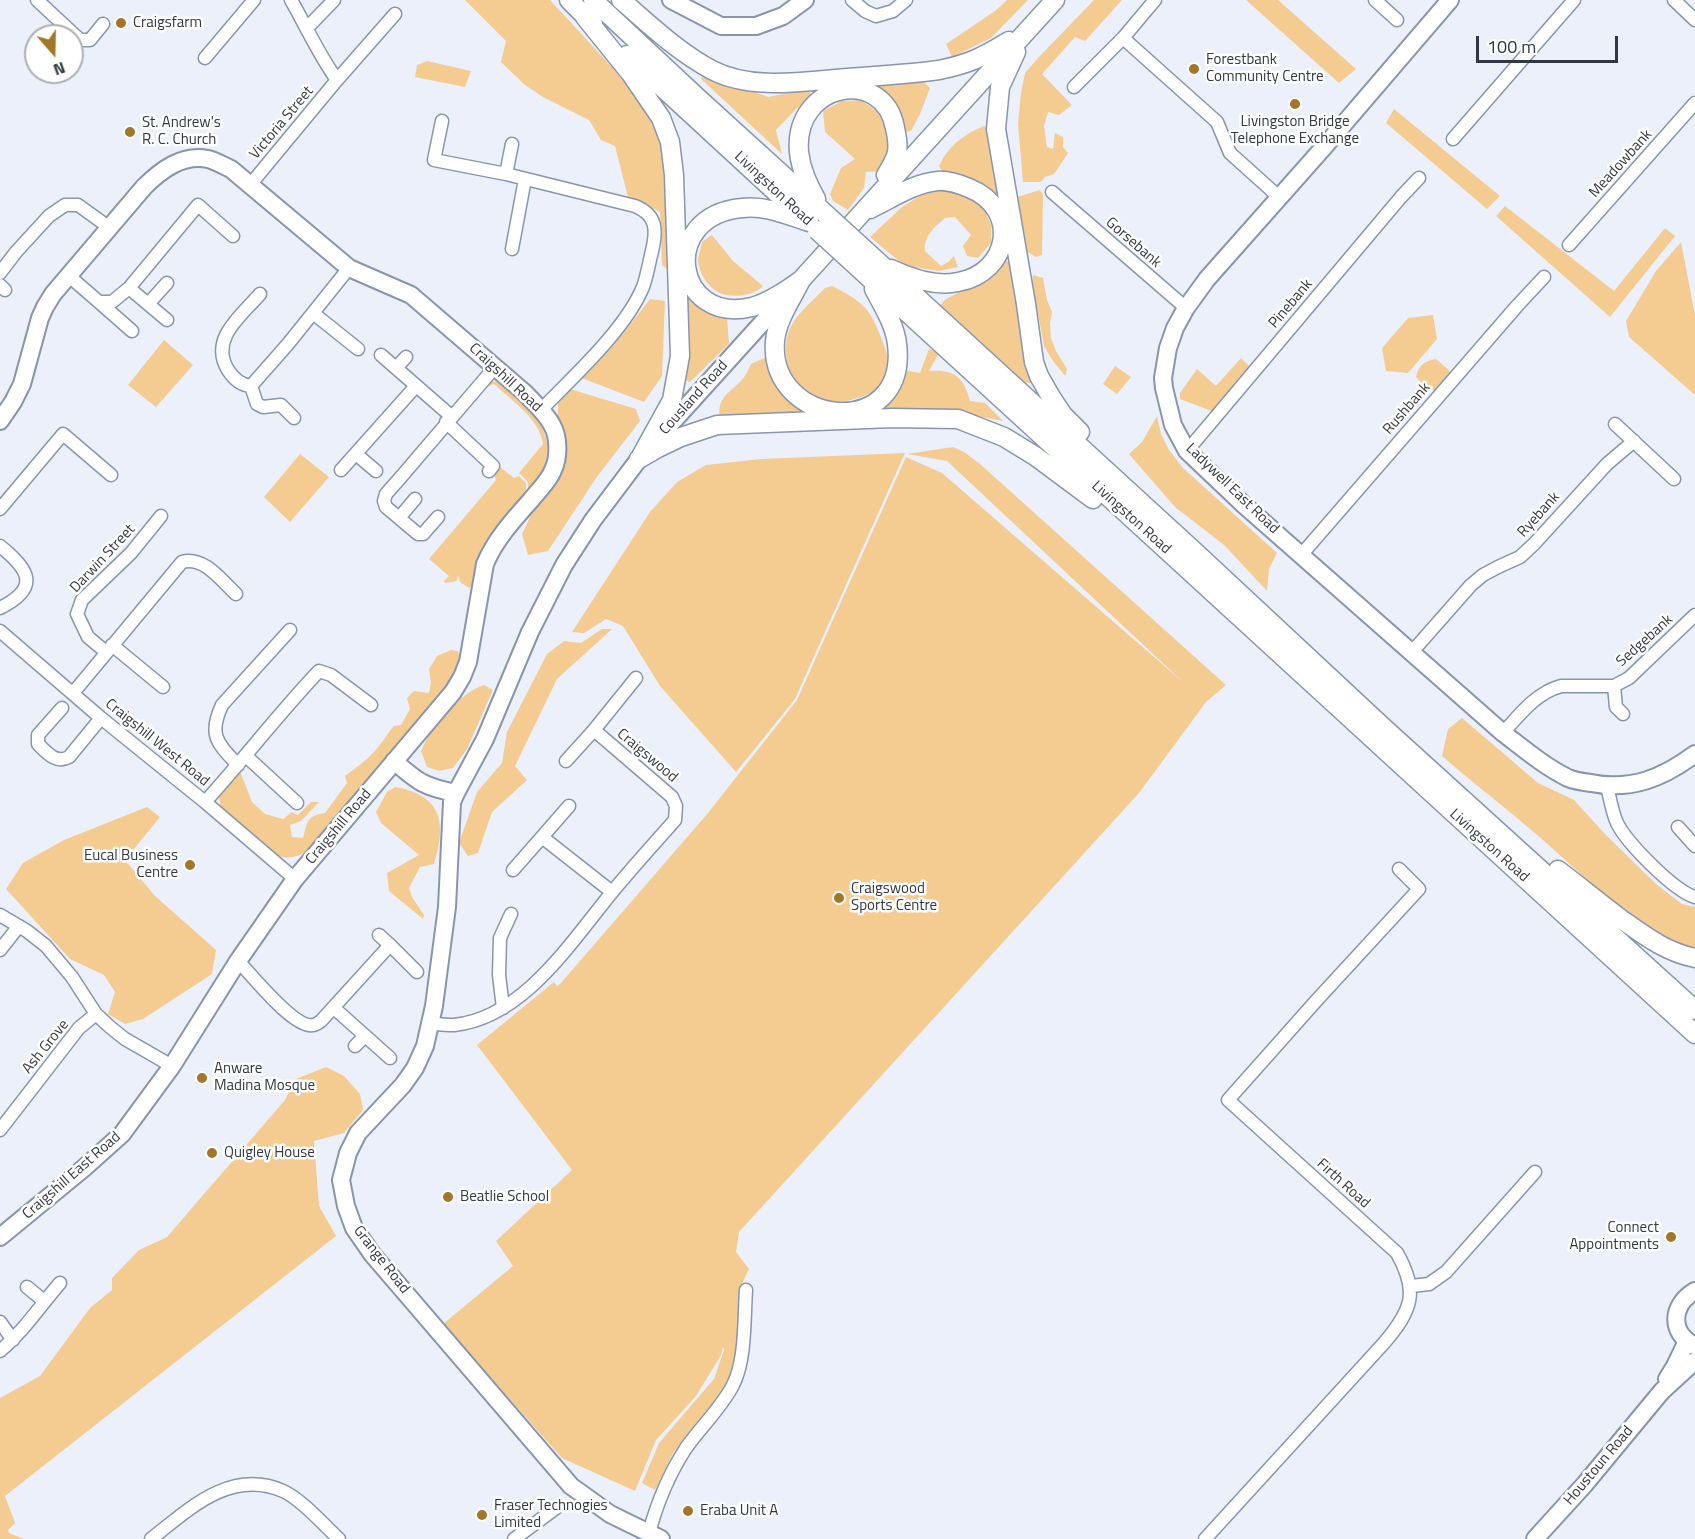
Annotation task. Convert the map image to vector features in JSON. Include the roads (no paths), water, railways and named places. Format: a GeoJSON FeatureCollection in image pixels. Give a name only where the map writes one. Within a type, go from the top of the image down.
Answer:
{"type":"FeatureCollection","features":[{"type":"Feature","properties":{"kind":"main road","name":"Livingston Road"},"geometry":{"type":"LineString","coordinates":[[568,0],[589,8],[872,269],[1169,528],[1383,727],[1695,1010]]}},
{"type":"Feature","properties":{"kind":"main road"},"geometry":{"type":"LineString","coordinates":[[621,0],[690,56],[713,70],[750,81],[776,82],[917,73],[961,65],[984,57],[1011,40],[1051,3]]}},
{"type":"Feature","properties":{"kind":"main road"},"geometry":{"type":"LineString","coordinates":[[1051,3],[1016,52],[1006,71],[1000,87],[996,129],[1034,362],[1039,376],[1063,415],[1169,528]]}},
{"type":"Feature","properties":{"kind":"main road","name":"Cousland Road"},"geometry":{"type":"LineString","coordinates":[[801,280],[1051,3]]}},
{"type":"Feature","properties":{"kind":"main road"},"geometry":{"type":"LineString","coordinates":[[589,8],[661,118],[670,142],[674,175],[680,356],[672,400],[639,459]]}},
{"type":"Feature","properties":{"kind":"main road"},"geometry":{"type":"LineString","coordinates":[[819,220],[803,172],[799,152],[800,135],[803,122],[815,103],[835,92],[859,90],[869,93],[886,107],[894,119],[898,147],[897,158],[860,214]]}},
{"type":"Feature","properties":{"kind":"main road"},"geometry":{"type":"LineString","coordinates":[[860,214],[925,183],[946,181],[972,189],[989,199],[1001,219],[1003,239],[998,256],[982,272],[960,282],[947,284],[923,281],[872,269]]}},
{"type":"Feature","properties":{"kind":"main road"},"geometry":{"type":"LineString","coordinates":[[801,280],[781,294],[752,307],[736,309],[716,307],[701,297],[691,282],[686,264],[687,247],[693,233],[706,219],[722,212],[741,208],[763,208],[819,220]]}},
{"type":"Feature","properties":{"kind":"main road","name":"Livingston Road"},"geometry":{"type":"LineString","coordinates":[[872,269],[904,311],[1695,1034]]}},
{"type":"Feature","properties":{"kind":"main road"},"geometry":{"type":"LineString","coordinates":[[801,280],[779,325],[775,339],[775,356],[779,371],[787,387],[806,403],[820,408],[851,412],[870,406],[882,396],[893,384],[897,368],[897,344],[872,269]]}},
{"type":"Feature","properties":{"kind":"main road"},"geometry":{"type":"LineString","coordinates":[[639,459],[681,437],[717,425],[892,418],[958,419],[1004,437],[1035,456],[1173,556]]}},
{"type":"Feature","properties":{"kind":"main road"},"geometry":{"type":"LineString","coordinates":[[1448,784],[1644,936],[1679,955],[1695,958]]}},
{"type":"Feature","properties":{"kind":"street"},"geometry":{"type":"LineString","coordinates":[[37,0],[80,40],[90,40],[103,24]]}},
{"type":"Feature","properties":{"kind":"street"},"geometry":{"type":"LineString","coordinates":[[205,58],[254,0]]}},
{"type":"Feature","properties":{"kind":"street"},"geometry":{"type":"LineString","coordinates":[[291,0],[337,80]]}},
{"type":"Feature","properties":{"kind":"street"},"geometry":{"type":"LineString","coordinates":[[307,28],[334,0]]}},
{"type":"Feature","properties":{"kind":"street"},"geometry":{"type":"LineString","coordinates":[[671,0],[722,26],[756,26],[783,16],[806,0]]}},
{"type":"Feature","properties":{"kind":"street"},"geometry":{"type":"LineString","coordinates":[[852,0],[865,11],[876,16],[894,11],[906,0]]}},
{"type":"Feature","properties":{"kind":"street"},"geometry":{"type":"LineString","coordinates":[[1074,87],[1123,38],[1155,0]]}},
{"type":"Feature","properties":{"kind":"street"},"geometry":{"type":"LineString","coordinates":[[1375,0],[1397,20]]}},
{"type":"Feature","properties":{"kind":"street","name":"Ladywell East Road"},"geometry":{"type":"LineString","coordinates":[[1450,0],[1207,279],[1186,308],[1175,328],[1168,348],[1163,378],[1173,425],[1187,451],[1244,505],[1503,733],[1536,759],[1570,780],[1607,786],[1646,781],[1667,773],[1695,754]]}},
{"type":"Feature","properties":{"kind":"street"},"geometry":{"type":"LineString","coordinates":[[1453,140],[1574,0]]}},
{"type":"Feature","properties":{"kind":"street"},"geometry":{"type":"LineString","coordinates":[[1674,0],[1695,20]]}},
{"type":"Feature","properties":{"kind":"street","name":"Victoria Street"},"geometry":{"type":"LineString","coordinates":[[250,185],[395,14]]}},
{"type":"Feature","properties":{"kind":"street"},"geometry":{"type":"LineString","coordinates":[[1123,38],[1217,122],[1230,153],[1279,197]]}},
{"type":"Feature","properties":{"kind":"street","name":"Meadowbank"},"geometry":{"type":"LineString","coordinates":[[1569,245],[1695,103]]}},
{"type":"Feature","properties":{"kind":"street"},"geometry":{"type":"LineString","coordinates":[[442,121],[434,160],[506,174],[635,206],[645,211],[655,228],[643,287],[623,323],[541,410]]}},
{"type":"Feature","properties":{"kind":"street"},"geometry":{"type":"LineString","coordinates":[[506,174],[512,144]]}},
{"type":"Feature","properties":{"kind":"street","name":"Craigshill Road"},"geometry":{"type":"LineString","coordinates":[[0,421],[22,384],[40,318],[53,294],[159,172],[188,159],[208,159],[231,169],[349,268],[411,295],[525,393],[553,425],[557,441],[554,470],[494,545],[485,564],[468,663],[462,677],[448,698],[295,879],[238,961],[172,1066]]}},
{"type":"Feature","properties":{"kind":"street","name":"Pinebank"},"geometry":{"type":"LineString","coordinates":[[1187,451],[1419,178]]}},
{"type":"Feature","properties":{"kind":"street"},"geometry":{"type":"LineString","coordinates":[[512,249],[525,179]]}},
{"type":"Feature","properties":{"kind":"street","name":"Gorsebank"},"geometry":{"type":"LineString","coordinates":[[1056,199],[1186,308]]}},
{"type":"Feature","properties":{"kind":"street"},"geometry":{"type":"LineString","coordinates":[[0,273],[49,216],[65,205],[78,205],[110,228]]}},
{"type":"Feature","properties":{"kind":"street"},"geometry":{"type":"LineString","coordinates":[[99,302],[112,302],[129,288],[198,205],[233,236]]}},
{"type":"Feature","properties":{"kind":"street"},"geometry":{"type":"LineString","coordinates":[[251,386],[349,268]]}},
{"type":"Feature","properties":{"kind":"street"},"geometry":{"type":"LineString","coordinates":[[69,276],[132,332]]}},
{"type":"Feature","properties":{"kind":"street","name":"Cousland Road"},"geometry":{"type":"LineString","coordinates":[[456,793],[484,739],[530,632],[564,565],[593,520],[639,459],[801,280]]}},
{"type":"Feature","properties":{"kind":"street"},"geometry":{"type":"LineString","coordinates":[[149,303],[167,283]]}},
{"type":"Feature","properties":{"kind":"street","name":"Rushbank"},"geometry":{"type":"LineString","coordinates":[[1302,554],[1510,314],[1541,284]]}},
{"type":"Feature","properties":{"kind":"street"},"geometry":{"type":"LineString","coordinates":[[129,288],[167,320]]}},
{"type":"Feature","properties":{"kind":"street"},"geometry":{"type":"LineString","coordinates":[[251,386],[244,385],[232,376],[223,361],[221,350],[224,336],[260,294]]}},
{"type":"Feature","properties":{"kind":"street"},"geometry":{"type":"LineString","coordinates":[[313,313],[358,349]]}},
{"type":"Feature","properties":{"kind":"street"},"geometry":{"type":"LineString","coordinates":[[381,355],[416,386],[493,466],[489,471]]}},
{"type":"Feature","properties":{"kind":"street"},"geometry":{"type":"LineString","coordinates":[[396,368],[406,357]]}},
{"type":"Feature","properties":{"kind":"street"},"geometry":{"type":"LineString","coordinates":[[438,517],[423,534],[418,534],[386,507],[384,501],[386,494],[495,367]]}},
{"type":"Feature","properties":{"kind":"street"},"geometry":{"type":"LineString","coordinates":[[251,386],[257,404],[263,407],[280,405],[294,418]]}},
{"type":"Feature","properties":{"kind":"street"},"geometry":{"type":"LineString","coordinates":[[341,470],[416,386]]}},
{"type":"Feature","properties":{"kind":"street"},"geometry":{"type":"LineString","coordinates":[[1615,424],[1674,479]]}},
{"type":"Feature","properties":{"kind":"street"},"geometry":{"type":"LineString","coordinates":[[0,509],[63,434],[111,475]]}},
{"type":"Feature","properties":{"kind":"street","name":"Ryebank"},"geometry":{"type":"LineString","coordinates":[[1412,652],[1471,585],[1483,575],[1520,557],[1607,464],[1634,441]]}},
{"type":"Feature","properties":{"kind":"street"},"geometry":{"type":"LineString","coordinates":[[356,454],[376,471]]}},
{"type":"Feature","properties":{"kind":"street"},"geometry":{"type":"LineString","coordinates":[[399,518],[415,499]]}},
{"type":"Feature","properties":{"kind":"street","name":"Darwin Street"},"geometry":{"type":"LineString","coordinates":[[161,516],[131,553],[82,600],[77,614],[88,637],[109,648],[163,687]]}},
{"type":"Feature","properties":{"kind":"street"},"geometry":{"type":"LineString","coordinates":[[0,546],[22,565],[26,575],[25,587],[21,594],[14,601],[0,608]]}},
{"type":"Feature","properties":{"kind":"street"},"geometry":{"type":"LineString","coordinates":[[73,693],[182,562],[190,560],[202,563],[236,594]]}},
{"type":"Feature","properties":{"kind":"street","name":"Sedgebank"},"geometry":{"type":"LineString","coordinates":[[1503,733],[1525,708],[1538,697],[1555,688],[1614,686],[1629,678],[1695,615]]}},
{"type":"Feature","properties":{"kind":"street"},"geometry":{"type":"LineString","coordinates":[[290,630],[222,705],[215,729],[223,749],[242,760],[297,803]]}},
{"type":"Feature","properties":{"kind":"street","name":"Craigshill West Road"},"geometry":{"type":"LineString","coordinates":[[0,631],[295,879]]}},
{"type":"Feature","properties":{"kind":"street"},"geometry":{"type":"LineString","coordinates":[[205,802],[290,701],[319,671],[331,675],[372,705]]}},
{"type":"Feature","properties":{"kind":"street","name":"Craigswood"},"geometry":{"type":"LineString","coordinates":[[567,761],[636,678]]}},
{"type":"Feature","properties":{"kind":"street","name":"Sedgebank"},"geometry":{"type":"LineString","coordinates":[[1614,686],[1616,707],[1623,714]]}},
{"type":"Feature","properties":{"kind":"street"},"geometry":{"type":"LineString","coordinates":[[62,708],[38,735],[38,744],[51,758],[64,760],[69,757],[102,718]]}},
{"type":"Feature","properties":{"kind":"street","name":"Craigswood"},"geometry":{"type":"LineString","coordinates":[[431,1024],[454,1025],[474,1020],[503,1008],[531,988],[675,820],[676,806],[672,797],[594,730]]}},
{"type":"Feature","properties":{"kind":"street"},"geometry":{"type":"LineString","coordinates":[[394,761],[417,781],[433,789],[456,793]]}},
{"type":"Feature","properties":{"kind":"street"},"geometry":{"type":"LineString","coordinates":[[1607,786],[1616,821],[1622,831],[1660,872],[1679,888],[1695,897]]}},
{"type":"Feature","properties":{"kind":"street","name":"Grange Road"},"geometry":{"type":"LineString","coordinates":[[456,793],[453,802],[447,907],[431,1024],[425,1046],[415,1068],[403,1085],[358,1133],[348,1153],[341,1180],[346,1206],[354,1228],[372,1254],[572,1486],[610,1514],[655,1536]]}},
{"type":"Feature","properties":{"kind":"street"},"geometry":{"type":"LineString","coordinates":[[513,870],[569,806]]}},
{"type":"Feature","properties":{"kind":"street"},"geometry":{"type":"LineString","coordinates":[[1678,827],[1695,846]]}},
{"type":"Feature","properties":{"kind":"street"},"geometry":{"type":"LineString","coordinates":[[542,837],[612,892]]}},
{"type":"Feature","properties":{"kind":"street","name":"Firth Road"},"geometry":{"type":"LineString","coordinates":[[1400,869],[1419,889],[1228,1100],[1397,1253],[1406,1269],[1411,1286]]}},
{"type":"Feature","properties":{"kind":"street"},"geometry":{"type":"LineString","coordinates":[[503,1008],[499,975],[500,938],[511,914]]}},
{"type":"Feature","properties":{"kind":"street"},"geometry":{"type":"LineString","coordinates":[[0,915],[46,946],[72,977],[96,1014],[125,1039],[172,1066]]}},
{"type":"Feature","properties":{"kind":"street"},"geometry":{"type":"LineString","coordinates":[[0,950],[19,926]]}},
{"type":"Feature","properties":{"kind":"street"},"geometry":{"type":"LineString","coordinates":[[378,935],[417,972]]}},
{"type":"Feature","properties":{"kind":"street"},"geometry":{"type":"LineString","coordinates":[[238,961],[265,992],[303,1024],[312,1026],[321,1021],[334,1008],[390,945]]}},
{"type":"Feature","properties":{"kind":"street"},"geometry":{"type":"LineString","coordinates":[[334,1008],[390,1058]]}},
{"type":"Feature","properties":{"kind":"street","name":"Ash Grove"},"geometry":{"type":"LineString","coordinates":[[0,1130],[75,1032],[96,1014]]}},
{"type":"Feature","properties":{"kind":"street"},"geometry":{"type":"LineString","coordinates":[[355,1046],[365,1036]]}},
{"type":"Feature","properties":{"kind":"street","name":"Craigshill East Road"},"geometry":{"type":"LineString","coordinates":[[0,1237],[122,1134],[172,1066]]}},
{"type":"Feature","properties":{"kind":"street"},"geometry":{"type":"LineString","coordinates":[[1205,1539],[1396,1328],[1405,1314],[1411,1286],[1429,1284],[1446,1272],[1535,1172]]}},
{"type":"Feature","properties":{"kind":"street"},"geometry":{"type":"LineString","coordinates":[[0,1351],[14,1340],[30,1322],[60,1283]]}},
{"type":"Feature","properties":{"kind":"street"},"geometry":{"type":"LineString","coordinates":[[27,1287],[44,1301]]}},
{"type":"Feature","properties":{"kind":"street"},"geometry":{"type":"LineString","coordinates":[[655,1536],[654,1515],[677,1464],[686,1448],[733,1385],[742,1357],[746,1290]]}},
{"type":"Feature","properties":{"kind":"street"},"geometry":{"type":"LineString","coordinates":[[1691,1344],[1683,1337],[1677,1326],[1677,1314],[1682,1302],[1695,1291]]}},
{"type":"Feature","properties":{"kind":"street"},"geometry":{"type":"LineString","coordinates":[[0,1322],[14,1340]]}},
{"type":"Feature","properties":{"kind":"street","name":"Houstoun Road"},"geometry":{"type":"LineString","coordinates":[[1535,1539],[1585,1484],[1662,1391],[1691,1344]]}},
{"type":"Feature","properties":{"kind":"street","name":"Houstoun Road"},"geometry":{"type":"LineString","coordinates":[[1662,1391],[1695,1361]]}},
{"type":"Feature","properties":{"kind":"street"},"geometry":{"type":"LineString","coordinates":[[151,1539],[201,1500],[229,1487],[260,1484],[284,1491],[304,1505],[339,1539]]}},
{"type":"Feature","properties":{"kind":"street"},"geometry":{"type":"LineString","coordinates":[[514,1539],[556,1508]]}},
{"type":"Feature","properties":{"kind":"place","name":"Craigsfarm"},"geometry":{"type":"Point","coordinates":[121,23]}},
{"type":"Feature","properties":{"kind":"place","name":"Forestbank Community Centre"},"geometry":{"type":"Point","coordinates":[1194,69]}},
{"type":"Feature","properties":{"kind":"place","name":"Livingston Bridge Telephone Exchange"},"geometry":{"type":"Point","coordinates":[1295,104]}},
{"type":"Feature","properties":{"kind":"place","name":"St. Andrew's R. C. Church"},"geometry":{"type":"Point","coordinates":[130,132]}},
{"type":"Feature","properties":{"kind":"place","name":"Eucal Business Centre"},"geometry":{"type":"Point","coordinates":[190,865]}},
{"type":"Feature","properties":{"kind":"place","name":"Craigswood Sports Centre"},"geometry":{"type":"Point","coordinates":[839,898]}},
{"type":"Feature","properties":{"kind":"place","name":"Anware Madina Mosque"},"geometry":{"type":"Point","coordinates":[202,1078]}},
{"type":"Feature","properties":{"kind":"place","name":"Quigley House"},"geometry":{"type":"Point","coordinates":[212,1153]}},
{"type":"Feature","properties":{"kind":"place","name":"Beatlie School"},"geometry":{"type":"Point","coordinates":[448,1197]}},
{"type":"Feature","properties":{"kind":"place","name":"Connect Appointments"},"geometry":{"type":"Point","coordinates":[1671,1237]}},
{"type":"Feature","properties":{"kind":"place","name":"Eraba Unit A"},"geometry":{"type":"Point","coordinates":[688,1511]}},
{"type":"Feature","properties":{"kind":"place","name":"Fraser Technogies Limited"},"geometry":{"type":"Point","coordinates":[482,1515]}}]}
